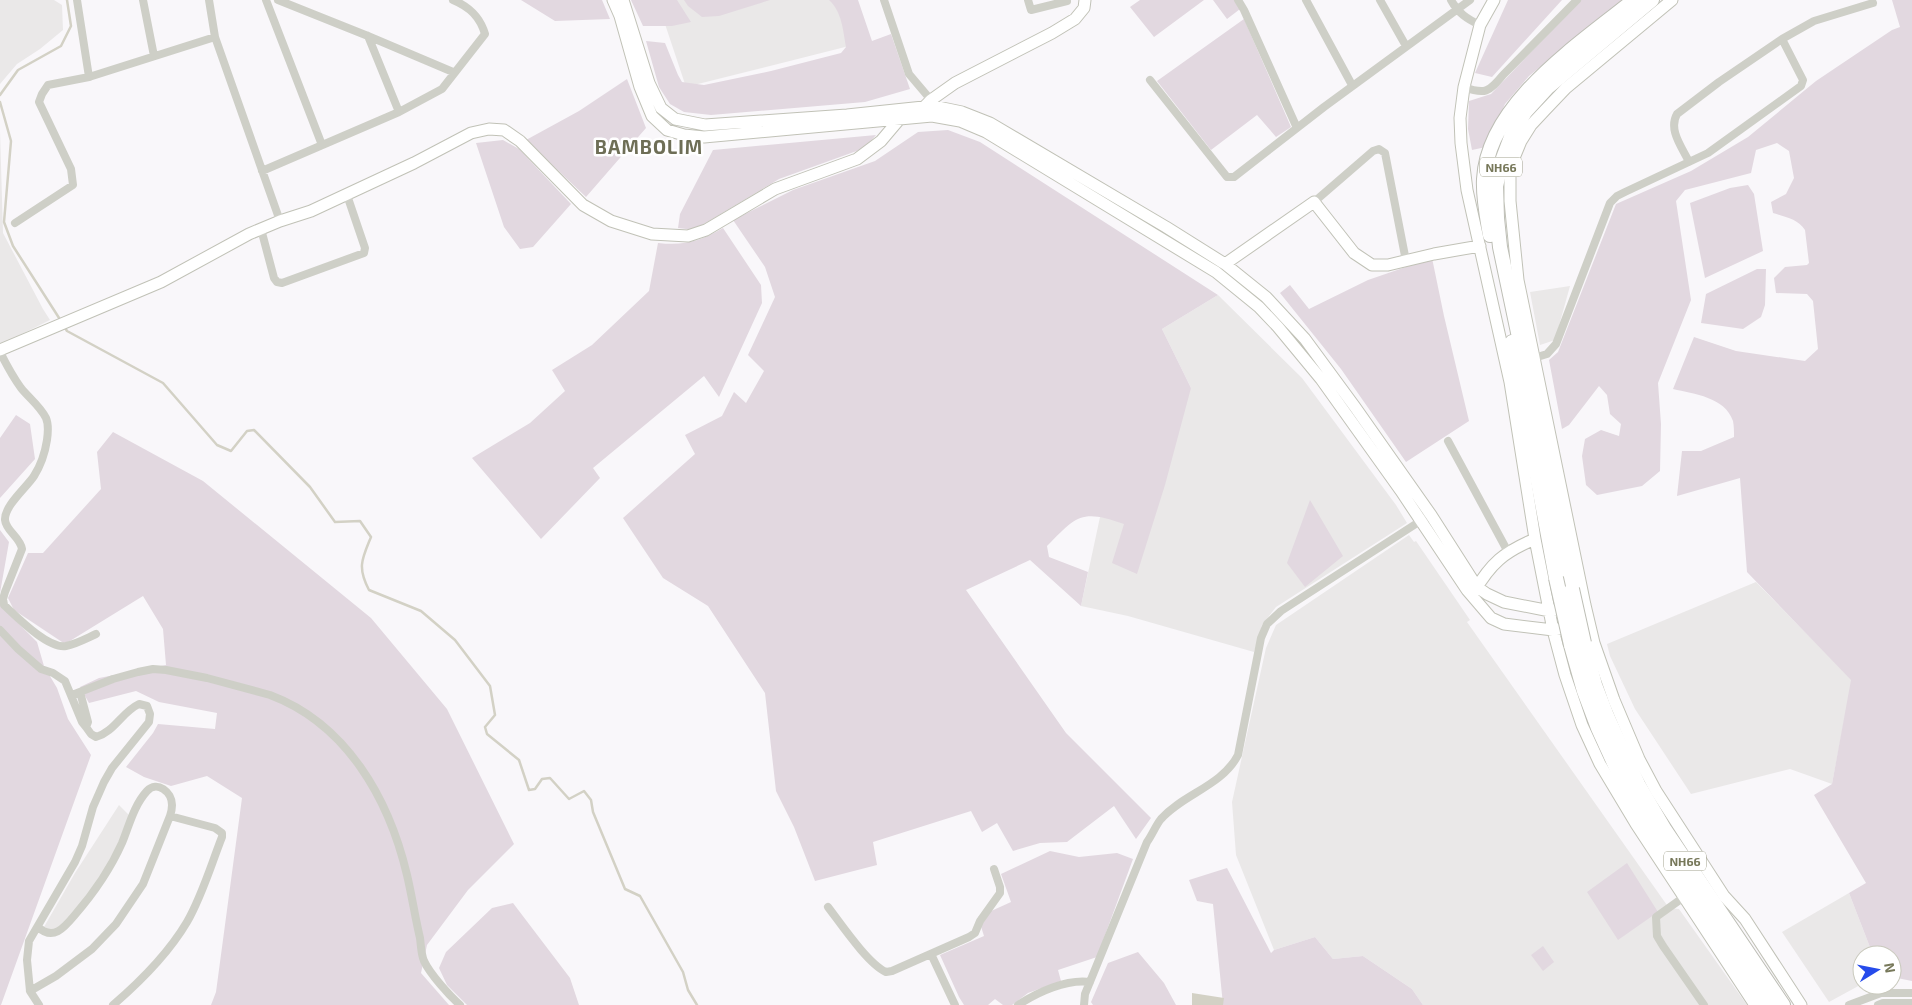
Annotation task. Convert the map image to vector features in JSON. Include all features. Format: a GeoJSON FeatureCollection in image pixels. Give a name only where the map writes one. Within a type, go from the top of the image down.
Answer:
{"type":"FeatureCollection","features":[{"type":"Feature","properties":{"kind":"highway","name":"NH66"},"geometry":{"type":"LineString","coordinates":[[1634,0],[1537,80],[1513,106],[1500,129],[1490,153],[1484,178],[1486,210],[1556,578],[1578,644],[1598,728],[1616,770],[1642,817],[1768,1005]]}},
{"type":"Feature","properties":{"kind":"highway","name":"NH66"},"geometry":{"type":"LineString","coordinates":[[1578,644],[1572,589],[1500,247],[1496,186],[1502,161],[1511,137],[1525,112],[1547,88],[1652,0]]}},
{"type":"Feature","properties":{"kind":"highway","name":"NH66"},"geometry":{"type":"LineString","coordinates":[[1590,688],[1607,716],[1626,763],[1651,808],[1783,1005]]}},
{"type":"Feature","properties":{"kind":"main road"},"geometry":{"type":"LineString","coordinates":[[613,0],[640,87],[652,116],[668,130],[684,135],[704,137],[848,125],[901,118],[933,106],[962,112],[990,123],[1225,264],[1266,297],[1305,339],[1355,406],[1491,618],[1501,623],[1553,630],[1589,624]]}},
{"type":"Feature","properties":{"kind":"main road"},"geometry":{"type":"LineString","coordinates":[[624,0],[649,84],[661,108],[675,119],[705,125],[926,108],[955,83],[1052,33],[1075,19],[1084,8],[1085,0]]}},
{"type":"Feature","properties":{"kind":"main road"},"geometry":{"type":"LineString","coordinates":[[1494,0],[1480,25],[1464,87],[1460,118],[1461,143],[1468,190],[1506,365],[1553,630],[1579,717],[1600,764],[1636,824],[1755,1005]]}},
{"type":"Feature","properties":{"kind":"main road"},"geometry":{"type":"LineString","coordinates":[[1672,0],[1566,88],[1531,126],[1521,141],[1510,175],[1510,201],[1518,280],[1589,624],[1617,709],[1639,759],[1656,791],[1724,896],[1745,919],[1801,1005]]}},
{"type":"Feature","properties":{"kind":"main road"},"geometry":{"type":"LineString","coordinates":[[0,351],[161,282],[261,229],[311,211],[346,195],[414,163],[471,133],[489,129],[504,130],[520,141],[584,205],[611,221],[652,234],[688,236],[706,230],[776,190],[857,159],[881,141],[908,108]]}},
{"type":"Feature","properties":{"kind":"main road"},"geometry":{"type":"LineString","coordinates":[[926,108],[932,116],[960,121],[986,132],[1156,234],[1231,283],[1278,326],[1321,379],[1426,517]]}},
{"type":"Feature","properties":{"kind":"main road"},"geometry":{"type":"LineString","coordinates":[[1225,264],[1314,202],[1354,254],[1372,265],[1388,265],[1480,246]]}},
{"type":"Feature","properties":{"kind":"main road"},"geometry":{"type":"LineString","coordinates":[[1474,591],[1489,568],[1508,552],[1536,540]]}},
{"type":"Feature","properties":{"kind":"main road"},"geometry":{"type":"LineString","coordinates":[[1474,591],[1504,602],[1550,611],[1585,605]]}},
{"type":"Feature","properties":{"kind":"street"},"geometry":{"type":"LineString","coordinates":[[77,0],[89,77]]}},
{"type":"Feature","properties":{"kind":"street"},"geometry":{"type":"LineString","coordinates":[[142,0],[154,56]]}},
{"type":"Feature","properties":{"kind":"street"},"geometry":{"type":"LineString","coordinates":[[209,0],[215,37],[280,221]]}},
{"type":"Feature","properties":{"kind":"street"},"geometry":{"type":"LineString","coordinates":[[266,0],[322,145]]}},
{"type":"Feature","properties":{"kind":"street"},"geometry":{"type":"LineString","coordinates":[[278,0],[453,72]]}},
{"type":"Feature","properties":{"kind":"street"},"geometry":{"type":"LineString","coordinates":[[262,171],[399,112],[442,89],[453,72],[485,34],[481,20],[461,3],[453,0]]}},
{"type":"Feature","properties":{"kind":"street"},"geometry":{"type":"LineString","coordinates":[[885,0],[909,74],[926,108]]}},
{"type":"Feature","properties":{"kind":"street"},"geometry":{"type":"LineString","coordinates":[[1028,0],[1031,10],[1067,1]]}},
{"type":"Feature","properties":{"kind":"street"},"geometry":{"type":"LineString","coordinates":[[1238,0],[1297,128]]}},
{"type":"Feature","properties":{"kind":"street"},"geometry":{"type":"LineString","coordinates":[[1306,0],[1352,86]]}},
{"type":"Feature","properties":{"kind":"street"},"geometry":{"type":"LineString","coordinates":[[1380,0],[1406,46]]}},
{"type":"Feature","properties":{"kind":"street"},"geometry":{"type":"LineString","coordinates":[[1451,0],[1456,9],[1467,19],[1480,25]]}},
{"type":"Feature","properties":{"kind":"street"},"geometry":{"type":"LineString","coordinates":[[1150,80],[1227,177],[1234,178],[1352,86],[1470,0]]}},
{"type":"Feature","properties":{"kind":"street"},"geometry":{"type":"LineString","coordinates":[[1464,87],[1479,92],[1492,88],[1577,0]]}},
{"type":"Feature","properties":{"kind":"street"},"geometry":{"type":"LineString","coordinates":[[1689,162],[1674,129],[1673,121],[1677,114],[1719,82],[1782,39],[1814,21],[1873,3]]}},
{"type":"Feature","properties":{"kind":"street"},"geometry":{"type":"LineString","coordinates":[[368,36],[399,112]]}},
{"type":"Feature","properties":{"kind":"street"},"geometry":{"type":"LineString","coordinates":[[15,224],[73,185],[71,169],[39,102],[48,86],[89,77],[215,37]]}},
{"type":"Feature","properties":{"kind":"street"},"geometry":{"type":"LineString","coordinates":[[1534,358],[1547,354],[1556,344],[1610,202],[1617,196],[1708,153],[1801,86],[1803,80],[1782,39]]}},
{"type":"Feature","properties":{"kind":"street"},"geometry":{"type":"LineString","coordinates":[[1314,202],[1373,151],[1379,149],[1385,153],[1406,261]]}},
{"type":"Feature","properties":{"kind":"street"},"geometry":{"type":"LineString","coordinates":[[261,229],[274,278],[282,283],[364,253],[346,195]]}},
{"type":"Feature","properties":{"kind":"street"},"geometry":{"type":"LineString","coordinates":[[0,351],[22,389],[40,408],[48,426],[46,448],[42,461],[34,476],[8,510],[5,520],[21,542],[22,549],[4,592],[4,605],[48,642],[57,646],[67,646],[96,634]]}},
{"type":"Feature","properties":{"kind":"street"},"geometry":{"type":"LineString","coordinates":[[1448,441],[1508,552]]}},
{"type":"Feature","properties":{"kind":"street"},"geometry":{"type":"LineString","coordinates":[[1084,1005],[1085,994],[1148,842],[1161,819],[1218,779],[1233,765],[1238,755],[1261,638],[1267,624],[1280,611],[1426,517]]}},
{"type":"Feature","properties":{"kind":"street"},"geometry":{"type":"LineString","coordinates":[[0,630],[41,669],[53,673],[65,681],[76,694],[82,722],[91,734],[96,737],[102,736],[107,732],[130,708],[140,704],[147,706],[150,714],[149,722],[112,768],[104,782],[93,807],[82,846],[75,862],[29,941],[27,960],[30,991],[39,1005]]}},
{"type":"Feature","properties":{"kind":"street"},"geometry":{"type":"LineString","coordinates":[[76,694],[138,672],[166,670],[207,678],[270,695],[313,718],[348,750],[369,778],[396,835],[407,876],[424,960],[450,996],[460,1005]]}},
{"type":"Feature","properties":{"kind":"street"},"geometry":{"type":"LineString","coordinates":[[30,991],[56,976],[92,949],[116,924],[143,884],[170,816],[172,804],[170,796],[164,788],[155,786],[147,790],[138,805],[107,874],[66,926],[58,932],[44,932],[38,927]]}},
{"type":"Feature","properties":{"kind":"street"},"geometry":{"type":"LineString","coordinates":[[113,1005],[150,970],[187,922],[199,897],[222,837],[222,833],[216,828],[170,816]]}},
{"type":"Feature","properties":{"kind":"street"},"geometry":{"type":"LineString","coordinates":[[828,908],[862,950],[883,970],[892,971],[975,933],[980,921],[1000,893],[1000,886],[994,869]]}},
{"type":"Feature","properties":{"kind":"street"},"geometry":{"type":"LineString","coordinates":[[1684,897],[1656,917],[1657,936],[1704,1005]]}},
{"type":"Feature","properties":{"kind":"street"},"geometry":{"type":"LineString","coordinates":[[931,954],[955,1005]]}},
{"type":"Feature","properties":{"kind":"street"},"geometry":{"type":"LineString","coordinates":[[1018,1005],[1029,998],[1056,987],[1082,981],[1090,982]]}},
{"type":"Feature","properties":{"kind":"street"},"geometry":{"type":"LineString","coordinates":[[1849,1005],[1881,993],[1912,994]]}},
{"type":"Feature","properties":{"kind":"street"},"geometry":{"type":"LineString","coordinates":[[1878,1005],[1883,1003],[1912,1003]]}},
{"type":"Feature","properties":{"kind":"shaded area"},"geometry":{"type":"Polygon","coordinates":[[[0,0],[54,0],[62,5],[63,30],[40,49],[17,64],[0,84],[0,0]]]}},
{"type":"Feature","properties":{"kind":"shaded area"},"geometry":{"type":"Polygon","coordinates":[[[521,0],[602,0],[610,19],[555,21],[521,0]]]}},
{"type":"Feature","properties":{"kind":"shaded area"},"geometry":{"type":"Polygon","coordinates":[[[631,0],[677,0],[691,22],[672,26],[643,26],[631,0]]]}},
{"type":"Feature","properties":{"kind":"shaded area"},"geometry":{"type":"Polygon","coordinates":[[[655,0],[845,0],[853,45],[686,87],[655,0]]]}},
{"type":"Feature","properties":{"kind":"shaded area"},"geometry":{"type":"Polygon","coordinates":[[[684,0],[770,0],[719,16],[702,17],[688,6],[684,0]]]}},
{"type":"Feature","properties":{"kind":"shaded area"},"geometry":{"type":"Polygon","coordinates":[[[829,0],[858,0],[872,41],[891,34],[910,89],[865,102],[711,115],[684,112],[670,104],[659,87],[646,41],[665,43],[682,82],[704,85],[771,71],[841,53],[846,47],[843,28],[837,10],[829,0]]]}},
{"type":"Feature","properties":{"kind":"shaded area"},"geometry":{"type":"Polygon","coordinates":[[[1140,0],[1204,0],[1154,37],[1130,7],[1140,0]]]}},
{"type":"Feature","properties":{"kind":"shaded area"},"geometry":{"type":"Polygon","coordinates":[[[1213,0],[1241,0],[1244,6],[1227,19],[1213,0]]]}},
{"type":"Feature","properties":{"kind":"shaded area"},"geometry":{"type":"Polygon","coordinates":[[[1508,0],[1562,0],[1492,77],[1475,73],[1508,0]]]}},
{"type":"Feature","properties":{"kind":"shaded area"},"geometry":{"type":"Polygon","coordinates":[[[1581,0],[1622,0],[1529,76],[1505,104],[1486,147],[1472,150],[1468,129],[1469,101],[1491,94],[1581,0]]]}},
{"type":"Feature","properties":{"kind":"shaded area"},"geometry":{"type":"Polygon","coordinates":[[[1892,0],[1912,0],[1912,981],[1902,979],[1902,945],[1869,945],[1849,893],[1866,883],[1814,795],[1832,784],[1851,680],[1747,572],[1740,478],[1677,496],[1682,451],[1701,451],[1734,437],[1733,421],[1723,407],[1708,398],[1673,389],[1694,337],[1736,351],[1805,361],[1818,349],[1813,301],[1807,294],[1776,293],[1774,278],[1785,267],[1807,265],[1809,263],[1805,230],[1795,221],[1773,213],[1771,202],[1786,194],[1794,178],[1789,151],[1777,143],[1756,150],[1751,173],[1685,190],[1676,201],[1691,300],[1658,383],[1661,424],[1660,471],[1642,486],[1597,495],[1586,485],[1582,456],[1585,439],[1601,430],[1619,436],[1621,424],[1610,414],[1607,395],[1599,386],[1569,425],[1562,429],[1549,360],[1558,352],[1616,204],[1691,171],[1748,137],[1816,81],[1892,30],[1900,27],[1892,0]]]}},
{"type":"Feature","properties":{"kind":"shaded area"},"geometry":{"type":"Polygon","coordinates":[[[1244,19],[1291,127],[1276,137],[1257,115],[1211,150],[1157,81],[1244,19]]]}},
{"type":"Feature","properties":{"kind":"shaded area"},"geometry":{"type":"Polygon","coordinates":[[[627,79],[646,128],[586,197],[526,140],[579,111],[627,79]]]}},
{"type":"Feature","properties":{"kind":"shaded area"},"geometry":{"type":"Polygon","coordinates":[[[948,130],[980,142],[1218,295],[1162,329],[1191,388],[1165,485],[1137,574],[1112,563],[1124,524],[1110,519],[1089,516],[1073,521],[1047,546],[1049,557],[1088,572],[1081,606],[1030,560],[966,590],[1066,733],[1151,818],[1136,839],[1114,806],[1067,842],[1040,843],[1013,851],[997,823],[982,832],[971,811],[873,842],[877,865],[815,881],[794,827],[776,791],[765,693],[708,606],[663,578],[623,518],[695,454],[685,435],[722,416],[734,392],[746,403],[764,371],[748,355],[775,297],[765,267],[733,220],[793,190],[875,161],[918,132],[948,130]]]}},
{"type":"Feature","properties":{"kind":"shaded area"},"geometry":{"type":"Polygon","coordinates":[[[0,131],[3,233],[50,320],[0,345],[0,131]]]}},
{"type":"Feature","properties":{"kind":"shaded area"},"geometry":{"type":"Polygon","coordinates":[[[876,135],[865,148],[779,179],[694,230],[678,228],[680,214],[713,150],[876,135]]]}},
{"type":"Feature","properties":{"kind":"shaded area"},"geometry":{"type":"Polygon","coordinates":[[[503,140],[519,149],[571,204],[533,247],[520,249],[504,227],[476,143],[503,140]]]}},
{"type":"Feature","properties":{"kind":"shaded area"},"geometry":{"type":"Polygon","coordinates":[[[1748,185],[1754,194],[1763,251],[1705,278],[1690,203],[1730,188],[1748,185]]]}},
{"type":"Feature","properties":{"kind":"shaded area"},"geometry":{"type":"Polygon","coordinates":[[[723,228],[761,285],[762,303],[719,397],[704,376],[593,468],[600,478],[541,539],[472,458],[530,423],[565,391],[552,370],[592,345],[649,291],[658,243],[676,244],[692,242],[723,228]]]}},
{"type":"Feature","properties":{"kind":"shaded area"},"geometry":{"type":"Polygon","coordinates":[[[1432,258],[1469,421],[1406,462],[1341,369],[1280,293],[1290,285],[1309,309],[1368,280],[1432,258]]]}},
{"type":"Feature","properties":{"kind":"shaded area"},"geometry":{"type":"Polygon","coordinates":[[[1757,269],[1766,269],[1765,305],[1761,317],[1743,329],[1701,323],[1706,294],[1757,269]]]}},
{"type":"Feature","properties":{"kind":"shaded area"},"geometry":{"type":"Polygon","coordinates":[[[1570,286],[1555,340],[1540,345],[1530,292],[1570,286]]]}},
{"type":"Feature","properties":{"kind":"shaded area"},"geometry":{"type":"Polygon","coordinates":[[[1218,295],[1302,378],[1396,505],[1407,523],[1276,607],[1262,625],[1254,652],[1128,616],[1081,606],[1103,503],[1191,388],[1162,329],[1218,295]]]}},
{"type":"Feature","properties":{"kind":"shaded area"},"geometry":{"type":"Polygon","coordinates":[[[16,415],[30,424],[35,459],[0,498],[0,438],[16,415]]]}},
{"type":"Feature","properties":{"kind":"shaded area"},"geometry":{"type":"Polygon","coordinates":[[[113,432],[203,481],[371,618],[447,709],[514,844],[468,890],[427,945],[421,973],[449,1005],[211,1005],[216,992],[242,798],[207,776],[171,786],[144,777],[126,767],[158,724],[215,729],[217,713],[159,702],[136,691],[89,703],[80,687],[99,678],[166,665],[163,629],[143,596],[65,644],[14,610],[8,598],[28,553],[43,553],[101,489],[97,452],[113,432]]]}},
{"type":"Feature","properties":{"kind":"shaded area"},"geometry":{"type":"Polygon","coordinates":[[[1310,500],[1343,556],[1305,587],[1287,563],[1310,500]]]}},
{"type":"Feature","properties":{"kind":"shaded area"},"geometry":{"type":"Polygon","coordinates":[[[0,530],[9,542],[0,593],[0,530]]]}},
{"type":"Feature","properties":{"kind":"shaded area"},"geometry":{"type":"Polygon","coordinates":[[[1409,535],[1414,542],[1416,541],[1470,620],[1467,622],[1669,908],[1679,909],[1747,1005],[1423,1005],[1412,989],[1363,956],[1333,959],[1315,937],[1274,950],[1236,855],[1232,802],[1266,648],[1276,625],[1409,535]]]}},
{"type":"Feature","properties":{"kind":"shaded area"},"geometry":{"type":"Polygon","coordinates":[[[1756,582],[1852,680],[1832,784],[1790,769],[1691,794],[1635,709],[1610,656],[1607,644],[1756,582]]]}},
{"type":"Feature","properties":{"kind":"shaded area"},"geometry":{"type":"Polygon","coordinates":[[[0,605],[37,642],[44,666],[57,688],[68,719],[91,755],[1,1005],[0,1005],[0,605]]]}},
{"type":"Feature","properties":{"kind":"shaded area"},"geometry":{"type":"Polygon","coordinates":[[[119,805],[130,816],[124,834],[102,879],[61,929],[52,931],[44,927],[75,873],[119,805]]]}},
{"type":"Feature","properties":{"kind":"shaded area"},"geometry":{"type":"Polygon","coordinates":[[[1050,851],[1079,857],[1117,853],[1133,859],[1097,957],[1058,970],[1061,981],[1028,993],[1012,1005],[1003,1005],[995,999],[988,1005],[964,1005],[940,955],[984,936],[978,917],[1011,902],[1001,874],[1050,851]]]}},
{"type":"Feature","properties":{"kind":"shaded area"},"geometry":{"type":"Polygon","coordinates":[[[1627,863],[1658,912],[1618,940],[1587,892],[1627,863]]]}},
{"type":"Feature","properties":{"kind":"shaded area"},"geometry":{"type":"Polygon","coordinates":[[[1227,868],[1271,953],[1274,950],[1315,937],[1333,959],[1363,956],[1412,989],[1423,1005],[1223,1005],[1213,904],[1197,901],[1189,880],[1227,868]]]}},
{"type":"Feature","properties":{"kind":"shaded area"},"geometry":{"type":"Polygon","coordinates":[[[1849,893],[1869,945],[1852,945],[1852,989],[1829,1002],[1782,932],[1849,893]]]}},
{"type":"Feature","properties":{"kind":"shaded area"},"geometry":{"type":"Polygon","coordinates":[[[513,903],[570,978],[579,1005],[467,1005],[447,985],[439,968],[446,952],[492,908],[513,903]]]}},
{"type":"Feature","properties":{"kind":"shaded area"},"geometry":{"type":"Polygon","coordinates":[[[1543,946],[1554,962],[1543,971],[1531,955],[1543,946]]]}},
{"type":"Feature","properties":{"kind":"shaded area"},"geometry":{"type":"Polygon","coordinates":[[[1138,952],[1164,983],[1176,1005],[1093,1005],[1091,1002],[1108,963],[1138,952]]]}},
{"type":"Feature","properties":{"kind":"shaded area"},"geometry":{"type":"Polygon","coordinates":[[[1192,993],[1224,998],[1223,1005],[1192,1005],[1192,993]]]}},
{"type":"Feature","properties":{"kind":"waterway"},"geometry":{"type":"LineString","coordinates":[[0,95],[18,70],[61,46],[71,26],[67,0]]}},
{"type":"Feature","properties":{"kind":"waterway"},"geometry":{"type":"LineString","coordinates":[[0,102],[11,141],[4,222],[13,246],[61,321]]}},
{"type":"Feature","properties":{"kind":"waterway"},"geometry":{"type":"LineString","coordinates":[[64,326],[67,331],[163,383],[217,445],[231,451],[247,431],[254,430],[310,487],[335,522],[360,521],[371,537],[362,563],[363,575],[369,590],[421,611],[455,640],[490,686],[495,715],[485,727],[487,734],[519,760],[529,790],[535,789],[542,779],[550,778],[569,799],[584,791],[591,800],[593,812],[625,889],[640,896],[683,972],[688,990],[697,1005]]}},
{"type":"Feature","properties":{"kind":"district","name":"BAMBOLIM"},"geometry":{"type":"Point","coordinates":[649,146]}}]}
